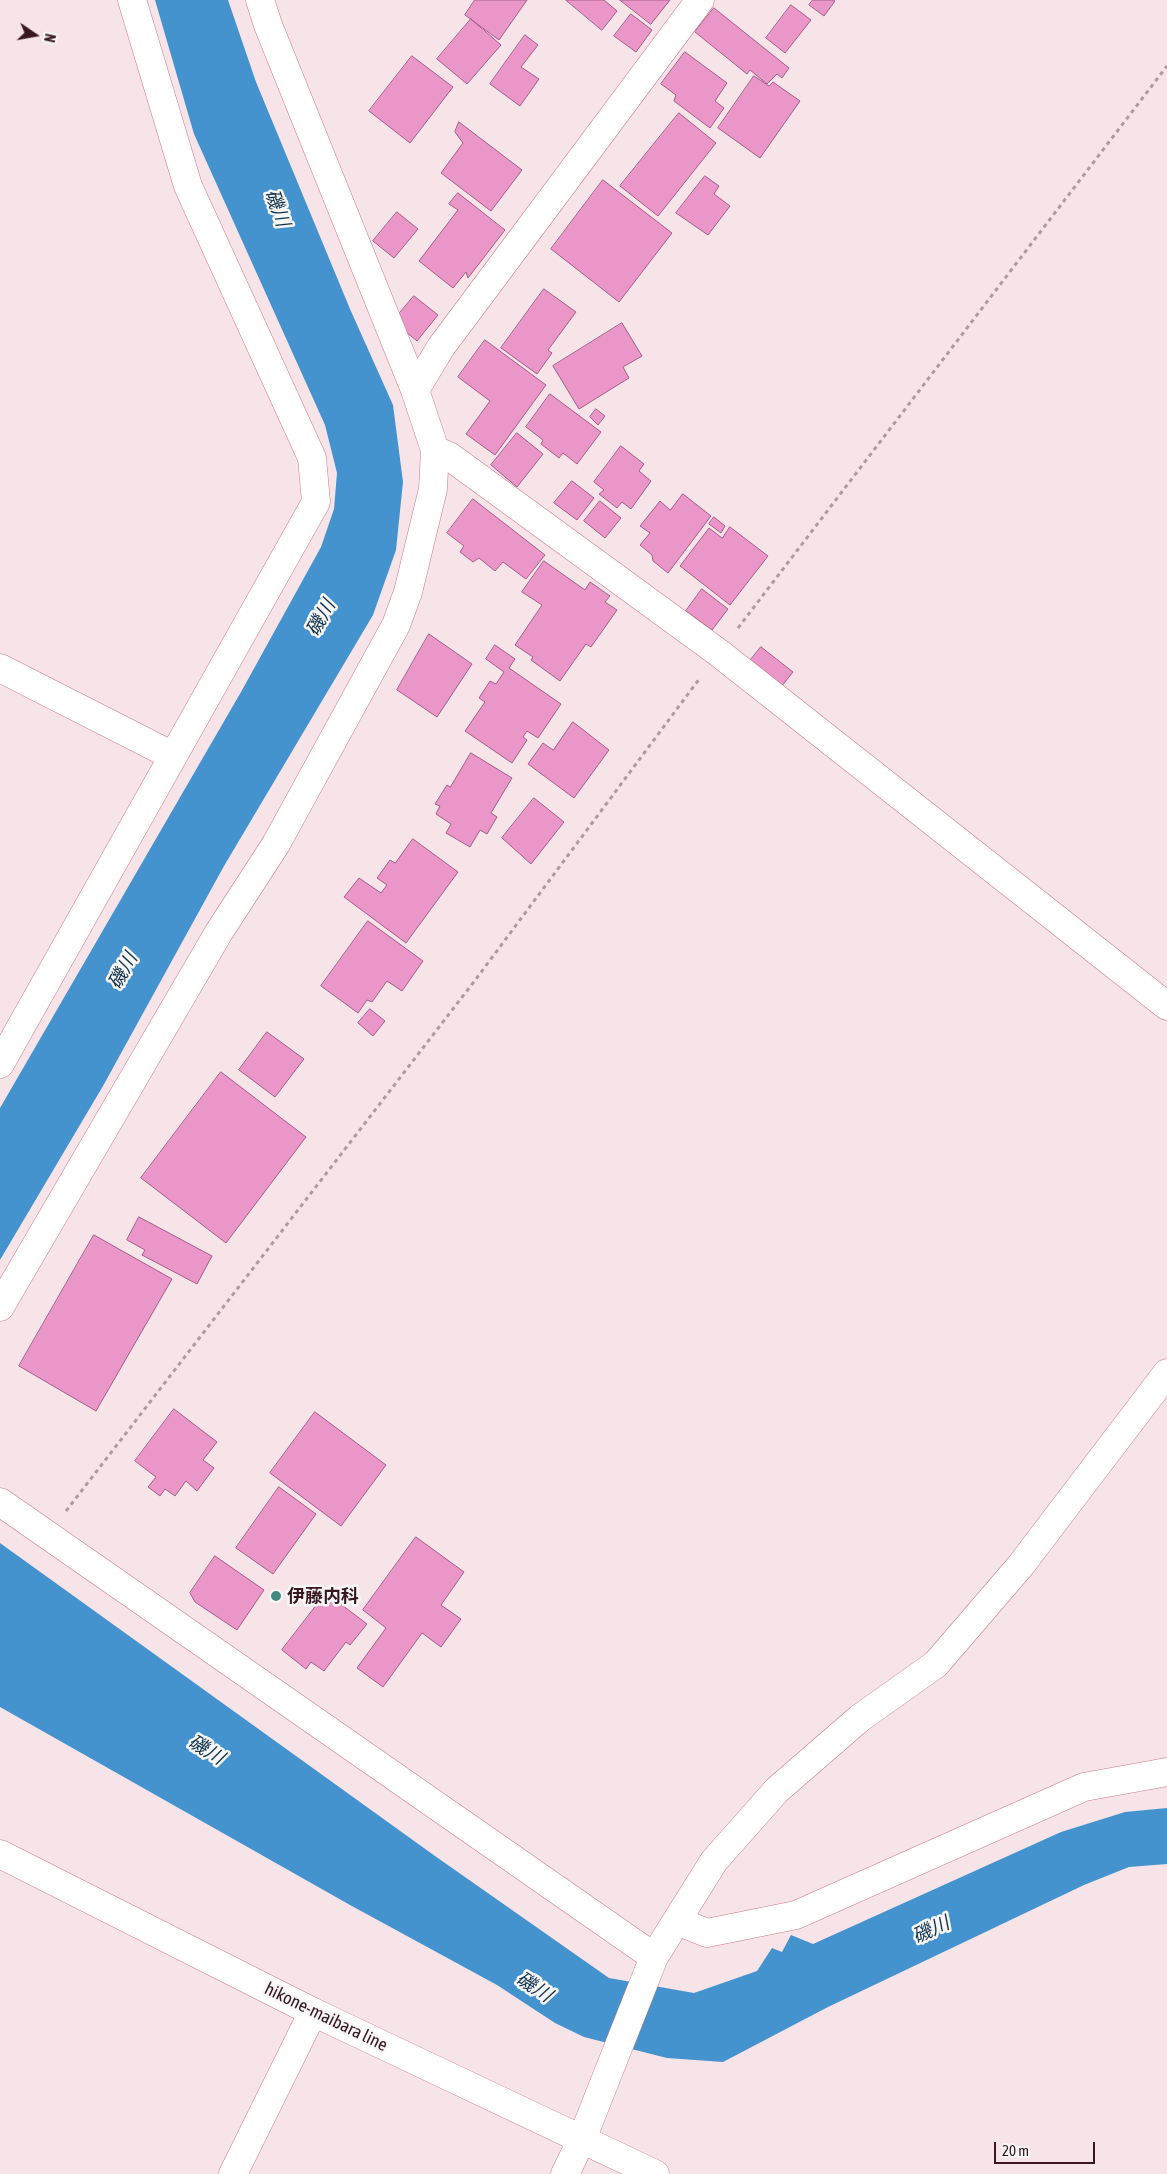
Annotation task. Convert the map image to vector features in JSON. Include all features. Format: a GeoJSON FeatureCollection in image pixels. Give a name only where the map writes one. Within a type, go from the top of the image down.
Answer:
{"type":"FeatureCollection","features":[{"type":"Feature","properties":{"kind":"street"},"geometry":{"type":"LineString","coordinates":[[0,1064],[316,502],[312,458],[188,186],[132,0]]}},
{"type":"Feature","properties":{"kind":"street"},"geometry":{"type":"LineString","coordinates":[[0,1307],[219,932],[276,844],[396,626],[426,526],[433,489],[435,450],[415,390],[268,25],[260,0]]}},
{"type":"Feature","properties":{"kind":"street"},"geometry":{"type":"LineString","coordinates":[[415,390],[441,347],[700,0]]}},
{"type":"Feature","properties":{"kind":"street"},"geometry":{"type":"LineString","coordinates":[[435,450],[449,456],[718,653],[1167,1006]]}},
{"type":"Feature","properties":{"kind":"street"},"geometry":{"type":"LineString","coordinates":[[0,668],[173,756]]}},
{"type":"Feature","properties":{"kind":"street"},"geometry":{"type":"LineString","coordinates":[[565,2174],[582,2139],[653,1961],[714,1861],[777,1790],[860,1718],[936,1664],[1021,1565],[1167,1374]]}},
{"type":"Feature","properties":{"kind":"street"},"geometry":{"type":"LineString","coordinates":[[0,1502],[653,1961]]}},
{"type":"Feature","properties":{"kind":"street"},"geometry":{"type":"LineString","coordinates":[[677,1921],[707,1933],[796,1915],[1084,1787],[1167,1772]]}},
{"type":"Feature","properties":{"kind":"street","name":"hikone-maibara line"},"geometry":{"type":"LineString","coordinates":[[0,1854],[313,2012],[655,2174]]}},
{"type":"Feature","properties":{"kind":"street"},"geometry":{"type":"LineString","coordinates":[[234,2174],[313,2012]]}},
{"type":"Feature","properties":{"kind":"path"},"geometry":{"type":"LineString","coordinates":[[48,1535],[467,991],[718,653],[1167,66]]}},
{"type":"Feature","properties":{"kind":"water","name":"磯川"},"geometry":{"type":"Polygon","coordinates":[[[155,0],[228,0],[256,82],[350,309],[393,405],[403,482],[396,550],[373,615],[224,866],[103,1086],[0,1260],[0,1108],[241,692],[321,547],[334,509],[337,473],[325,425],[194,134],[155,0]]]}},
{"type":"Feature","properties":{"kind":"water","name":"磯川"},"geometry":{"type":"Polygon","coordinates":[[[0,1543],[435,1856],[609,1978],[694,1993],[757,1971],[772,1948],[782,1952],[791,1935],[813,1944],[1061,1832],[1125,1812],[1167,1808],[1167,1864],[1129,1867],[1084,1885],[828,2007],[723,2062],[667,2058],[584,2037],[555,2023],[497,1985],[350,1905],[0,1707],[0,1543]]]}},
{"type":"Feature","properties":{"kind":"building"},"geometry":{"type":"Polygon","coordinates":[[[475,0],[527,0],[499,40],[465,15],[475,0]]]}},
{"type":"Feature","properties":{"kind":"building"},"geometry":{"type":"Polygon","coordinates":[[[566,0],[604,0],[617,11],[602,30],[566,0]]]}},
{"type":"Feature","properties":{"kind":"building"},"geometry":{"type":"Polygon","coordinates":[[[620,0],[670,0],[651,24],[620,0]]]}},
{"type":"Feature","properties":{"kind":"building"},"geometry":{"type":"Polygon","coordinates":[[[813,0],[835,1],[824,16],[809,5],[813,0]]]}},
{"type":"Feature","properties":{"kind":"building"},"geometry":{"type":"Polygon","coordinates":[[[791,5],[811,20],[785,53],[766,38],[791,5]]]}},
{"type":"Feature","properties":{"kind":"building"},"geometry":{"type":"Polygon","coordinates":[[[714,8],[789,68],[782,78],[777,74],[767,84],[750,70],[747,74],[695,32],[714,8]]]}},
{"type":"Feature","properties":{"kind":"building"},"geometry":{"type":"Polygon","coordinates":[[[631,14],[652,30],[636,52],[614,36],[631,14]]]}},
{"type":"Feature","properties":{"kind":"building"},"geometry":{"type":"Polygon","coordinates":[[[471,19],[501,45],[467,84],[437,59],[471,19]]]}},
{"type":"Feature","properties":{"kind":"building"},"geometry":{"type":"Polygon","coordinates":[[[525,35],[538,45],[521,67],[539,79],[520,106],[490,84],[525,35]]]}},
{"type":"Feature","properties":{"kind":"building"},"geometry":{"type":"Polygon","coordinates":[[[685,52],[727,83],[715,101],[724,108],[710,128],[674,101],[676,95],[661,84],[685,52]]]}},
{"type":"Feature","properties":{"kind":"building"},"geometry":{"type":"Polygon","coordinates":[[[412,56],[453,87],[410,143],[369,111],[412,56]]]}},
{"type":"Feature","properties":{"kind":"building"},"geometry":{"type":"Polygon","coordinates":[[[754,76],[769,86],[773,82],[800,101],[760,158],[718,128],[754,76]]]}},
{"type":"Feature","properties":{"kind":"building"},"geometry":{"type":"Polygon","coordinates":[[[679,113],[716,143],[658,216],[620,186],[679,113]]]}},
{"type":"Feature","properties":{"kind":"building"},"geometry":{"type":"Polygon","coordinates":[[[459,122],[522,170],[491,211],[441,173],[463,143],[455,132],[459,122]]]}},
{"type":"Feature","properties":{"kind":"building"},"geometry":{"type":"Polygon","coordinates":[[[705,176],[719,186],[714,194],[730,206],[708,235],[676,213],[705,176]]]}},
{"type":"Feature","properties":{"kind":"building"},"geometry":{"type":"Polygon","coordinates":[[[603,180],[672,233],[619,302],[551,249],[603,180]]]}},
{"type":"Feature","properties":{"kind":"building"},"geometry":{"type":"Polygon","coordinates":[[[458,193],[505,230],[468,278],[466,272],[453,288],[419,261],[458,210],[449,204],[458,193]]]}},
{"type":"Feature","properties":{"kind":"building"},"geometry":{"type":"Polygon","coordinates":[[[397,212],[418,229],[394,258],[373,241],[397,212]]]}},
{"type":"Feature","properties":{"kind":"building"},"geometry":{"type":"Polygon","coordinates":[[[544,289],[576,312],[548,350],[552,353],[537,374],[501,348],[544,289]]]}},
{"type":"Feature","properties":{"kind":"building"},"geometry":{"type":"Polygon","coordinates":[[[414,296],[438,315],[417,341],[393,321],[414,296]]]}},
{"type":"Feature","properties":{"kind":"building"},"geometry":{"type":"Polygon","coordinates":[[[622,323],[642,356],[623,367],[629,378],[579,409],[553,366],[622,323]]]}},
{"type":"Feature","properties":{"kind":"building"},"geometry":{"type":"Polygon","coordinates":[[[485,340],[546,385],[495,455],[466,434],[490,401],[458,377],[485,340]]]}},
{"type":"Feature","properties":{"kind":"building"},"geometry":{"type":"Polygon","coordinates":[[[550,394],[601,432],[577,464],[563,453],[559,458],[541,444],[543,440],[526,427],[550,394]]]}},
{"type":"Feature","properties":{"kind":"building"},"geometry":{"type":"Polygon","coordinates":[[[596,409],[605,416],[598,425],[590,417],[596,409]]]}},
{"type":"Feature","properties":{"kind":"building"},"geometry":{"type":"Polygon","coordinates":[[[517,433],[543,454],[517,487],[491,465],[517,433]]]}},
{"type":"Feature","properties":{"kind":"building"},"geometry":{"type":"Polygon","coordinates":[[[621,446],[644,464],[639,471],[651,481],[631,509],[622,502],[617,508],[599,494],[604,490],[594,482],[621,446]]]}},
{"type":"Feature","properties":{"kind":"building"},"geometry":{"type":"Polygon","coordinates":[[[572,481],[594,498],[577,520],[554,503],[572,481]]]}},
{"type":"Feature","properties":{"kind":"building"},"geometry":{"type":"Polygon","coordinates":[[[683,494],[711,516],[668,573],[653,561],[652,555],[640,545],[650,533],[640,526],[660,501],[670,510],[683,494]]]}},
{"type":"Feature","properties":{"kind":"building"},"geometry":{"type":"Polygon","coordinates":[[[473,499],[545,555],[526,579],[503,562],[495,571],[479,558],[473,562],[460,552],[464,546],[447,533],[473,499]]]}},
{"type":"Feature","properties":{"kind":"building"},"geometry":{"type":"Polygon","coordinates":[[[600,501],[621,518],[605,538],[584,521],[600,501]]]}},
{"type":"Feature","properties":{"kind":"building"},"geometry":{"type":"Polygon","coordinates":[[[714,517],[725,526],[721,533],[709,524],[714,517]]]}},
{"type":"Feature","properties":{"kind":"building"},"geometry":{"type":"Polygon","coordinates":[[[730,527],[768,556],[730,605],[680,566],[709,528],[722,538],[730,527]]]}},
{"type":"Feature","properties":{"kind":"building"},"geometry":{"type":"Polygon","coordinates":[[[544,561],[585,590],[590,582],[610,596],[605,602],[617,610],[591,647],[586,644],[560,681],[531,660],[533,657],[515,645],[542,605],[522,592],[544,561]]]}},
{"type":"Feature","properties":{"kind":"building"},"geometry":{"type":"Polygon","coordinates":[[[702,589],[728,609],[712,630],[686,611],[702,589]]]}},
{"type":"Feature","properties":{"kind":"building"},"geometry":{"type":"Polygon","coordinates":[[[429,634],[472,664],[437,717],[397,690],[429,634]]]}},
{"type":"Feature","properties":{"kind":"building"},"geometry":{"type":"Polygon","coordinates":[[[495,645],[515,659],[509,668],[561,704],[538,738],[527,731],[523,737],[527,740],[512,763],[465,731],[485,702],[479,698],[490,681],[496,684],[504,672],[486,659],[495,645]]]}},
{"type":"Feature","properties":{"kind":"building"},"geometry":{"type":"Polygon","coordinates":[[[761,647],[793,672],[777,692],[745,667],[761,647]]]}},
{"type":"Feature","properties":{"kind":"building"},"geometry":{"type":"Polygon","coordinates":[[[573,722],[609,750],[574,798],[528,764],[543,743],[553,750],[573,722]]]}},
{"type":"Feature","properties":{"kind":"building"},"geometry":{"type":"Polygon","coordinates":[[[471,753],[512,778],[491,813],[497,817],[487,834],[480,830],[470,847],[446,833],[451,824],[436,814],[440,806],[435,804],[447,785],[450,787],[471,753]]]}},
{"type":"Feature","properties":{"kind":"building"},"geometry":{"type":"Polygon","coordinates":[[[534,798],[564,822],[531,864],[502,838],[534,798]]]}},
{"type":"Feature","properties":{"kind":"building"},"geometry":{"type":"Polygon","coordinates":[[[413,839],[458,872],[406,943],[344,897],[359,878],[381,893],[387,885],[377,878],[390,860],[395,863],[413,839]]]}},
{"type":"Feature","properties":{"kind":"building"},"geometry":{"type":"Polygon","coordinates":[[[368,921],[423,961],[402,991],[387,981],[372,1002],[367,1000],[358,1013],[321,986],[368,921]]]}},
{"type":"Feature","properties":{"kind":"building"},"geometry":{"type":"Polygon","coordinates":[[[370,1009],[385,1021],[373,1036],[358,1023],[370,1009]]]}},
{"type":"Feature","properties":{"kind":"building"},"geometry":{"type":"Polygon","coordinates":[[[267,1032],[304,1059],[275,1097],[239,1070],[267,1032]]]}},
{"type":"Feature","properties":{"kind":"building"},"geometry":{"type":"Polygon","coordinates":[[[221,1072],[306,1137],[226,1243],[141,1178],[221,1072]]]}},
{"type":"Feature","properties":{"kind":"building"},"geometry":{"type":"Polygon","coordinates":[[[139,1217],[212,1256],[197,1284],[142,1255],[145,1250],[127,1240],[139,1217]]]}},
{"type":"Feature","properties":{"kind":"building"},"geometry":{"type":"Polygon","coordinates":[[[94,1235],[172,1279],[96,1411],[19,1366],[94,1235]]]}},
{"type":"Feature","properties":{"kind":"building"},"geometry":{"type":"Polygon","coordinates":[[[174,1409],[217,1442],[203,1460],[214,1468],[197,1491],[186,1481],[175,1496],[165,1489],[160,1496],[148,1487],[156,1477],[135,1461],[174,1409]]]}},
{"type":"Feature","properties":{"kind":"building"},"geometry":{"type":"Polygon","coordinates":[[[315,1412],[386,1465],[341,1526],[270,1473],[315,1412]]]}},
{"type":"Feature","properties":{"kind":"building"},"geometry":{"type":"Polygon","coordinates":[[[279,1487],[316,1514],[273,1574],[236,1548],[279,1487]]]}},
{"type":"Feature","properties":{"kind":"building"},"geometry":{"type":"Polygon","coordinates":[[[416,1537],[464,1572],[441,1605],[461,1619],[441,1647],[422,1633],[383,1687],[357,1668],[386,1628],[363,1610],[416,1537]]]}},
{"type":"Feature","properties":{"kind":"building"},"geometry":{"type":"Polygon","coordinates":[[[215,1556],[264,1590],[237,1630],[195,1602],[190,1593],[215,1556]]]}},
{"type":"Feature","properties":{"kind":"building"},"geometry":{"type":"Polygon","coordinates":[[[326,1593],[367,1624],[350,1645],[346,1642],[324,1671],[311,1662],[306,1669],[282,1650],[326,1593]]]}},
{"type":"Feature","properties":{"kind":"place","name":"伊藤内科"},"geometry":{"type":"Point","coordinates":[276,1596]}}]}
